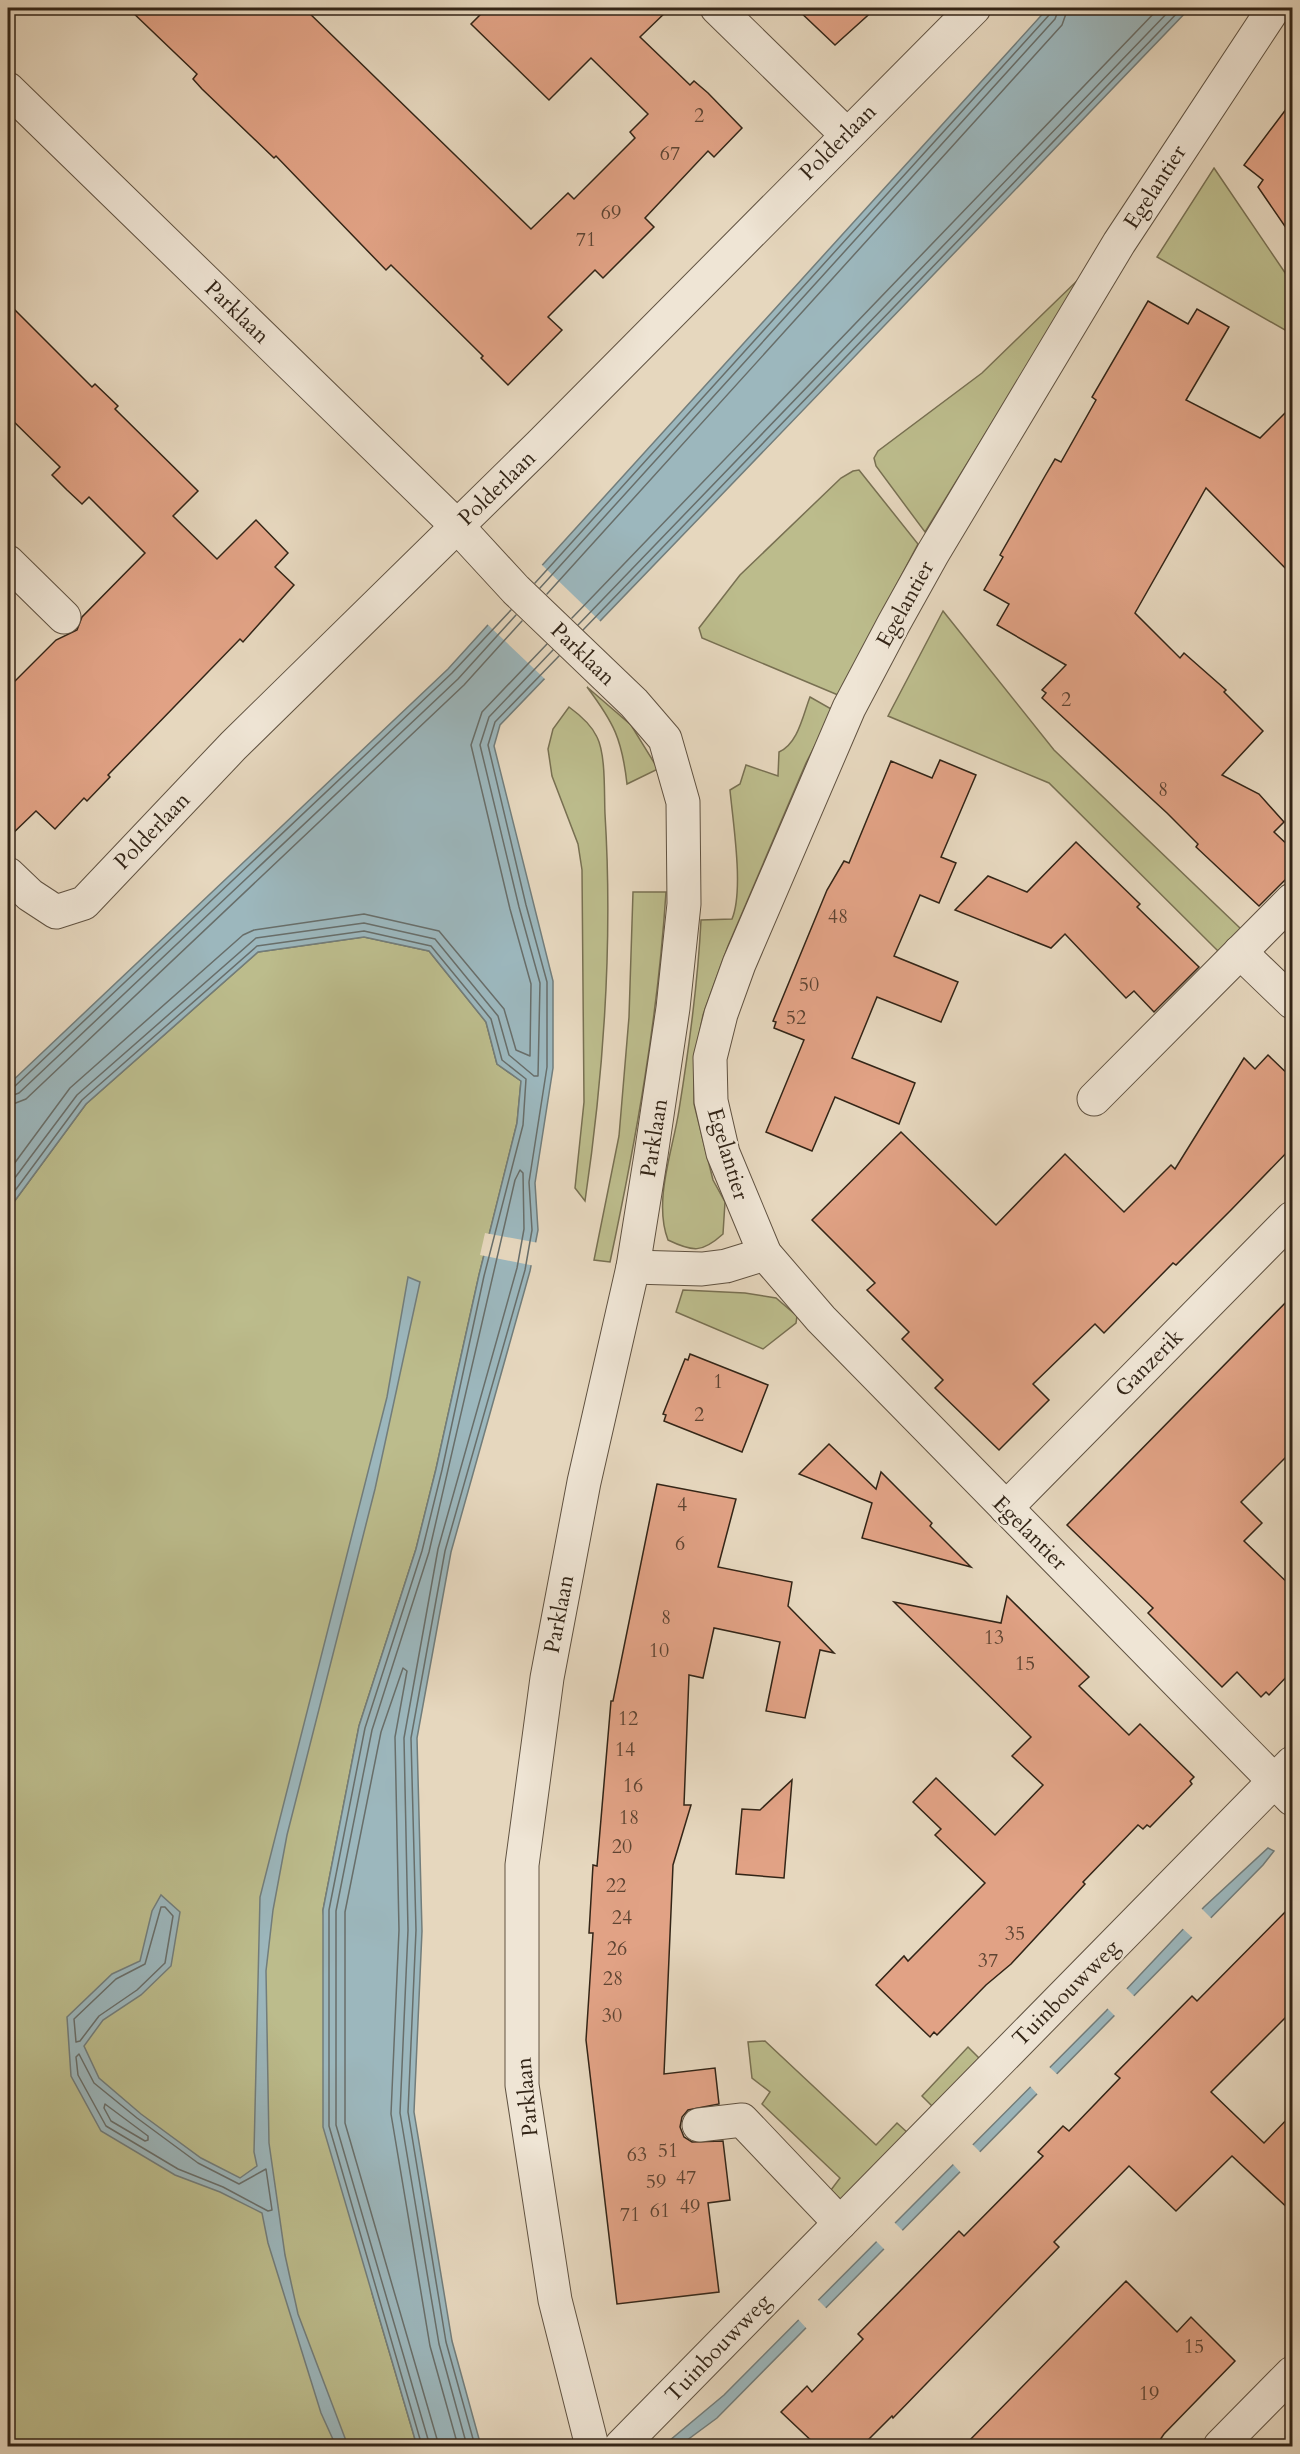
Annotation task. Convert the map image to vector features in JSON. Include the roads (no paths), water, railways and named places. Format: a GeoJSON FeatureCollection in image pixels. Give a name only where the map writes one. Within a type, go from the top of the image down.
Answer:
{"type":"FeatureCollection","features":[{"type":"Feature","properties":{"kind":"street"},"geometry":{"type":"LineString","coordinates":[[717,8],[846,134]]}},
{"type":"Feature","properties":{"kind":"street","name":"Polderlaan"},"geometry":{"type":"LineString","coordinates":[[8,874],[30,896],[56,912],[84,903],[233,746],[457,526],[974,8]]}},
{"type":"Feature","properties":{"kind":"street","name":"Egelantier"},"geometry":{"type":"LineString","coordinates":[[1274,8],[1119,243],[933,553],[849,708],[739,964],[721,1014],[710,1058],[711,1101],[723,1153],[765,1254],[821,1319],[1006,1508],[1286,1781]]}},
{"type":"Feature","properties":{"kind":"street","name":"Parklaan"},"geometry":{"type":"LineString","coordinates":[[8,89],[457,526],[516,590],[634,703],[665,740],[683,802],[684,904],[673,1008],[633,1266],[584,1482],[549,1667],[522,1865],[522,2085],[555,2300],[592,2446]]}},
{"type":"Feature","properties":{"kind":"street"},"geometry":{"type":"LineString","coordinates":[[8,562],[64,617]]}},
{"type":"Feature","properties":{"kind":"street"},"geometry":{"type":"LineString","coordinates":[[1094,1099],[1293,900]]}},
{"type":"Feature","properties":{"kind":"street"},"geometry":{"type":"LineString","coordinates":[[1241,952],[1293,1002]]}},
{"type":"Feature","properties":{"kind":"street","name":"Ganzerik"},"geometry":{"type":"LineString","coordinates":[[1006,1508],[1293,1218]]}},
{"type":"Feature","properties":{"kind":"street"},"geometry":{"type":"LineString","coordinates":[[633,1266],[702,1269],[726,1266],[765,1254]]}},
{"type":"Feature","properties":{"kind":"street","name":"Tuinbouwweg"},"geometry":{"type":"LineString","coordinates":[[621,2446],[840,2223],[1286,1781]]}},
{"type":"Feature","properties":{"kind":"street"},"geometry":{"type":"LineString","coordinates":[[699,2125],[742,2121],[840,2223]]}},
{"type":"Feature","properties":{"kind":"street"},"geometry":{"type":"LineString","coordinates":[[1220,2446],[1293,2373]]}},
{"type":"Feature","properties":{"kind":"water"},"geometry":{"type":"Polygon","coordinates":[[[1048,8],[1190,8],[500,725],[494,746],[553,981],[553,1068],[535,1183],[538,1230],[530,1271],[451,1552],[417,1738],[422,1931],[414,2112],[452,2341],[481,2446],[417,2446],[323,2127],[323,1910],[359,1726],[416,1549],[479,1275],[517,1123],[521,1081],[497,1064],[486,1022],[429,951],[364,937],[258,952],[86,1104],[8,1210],[8,1085],[448,669],[1048,8]]]}},
{"type":"Feature","properties":{"kind":"water"},"geometry":{"type":"Polygon","coordinates":[[[408,1277],[420,1282],[375,1489],[287,1835],[273,1910],[266,1971],[269,2143],[285,2255],[298,2314],[348,2446],[336,2446],[321,2413],[268,2243],[262,2213],[220,2192],[175,2175],[101,2131],[71,2076],[67,2017],[112,1974],[140,1961],[152,1911],[161,1895],[180,1912],[171,1966],[141,1995],[103,2020],[84,2046],[99,2078],[141,2114],[201,2158],[240,2178],[257,2166],[254,2152],[260,1897],[387,1397],[408,1277]]]}},
{"type":"Feature","properties":{"kind":"water"},"geometry":{"type":"Polygon","coordinates":[[[1268,1848],[1274,1851],[1263,1865],[717,2418],[679,2446],[663,2446],[724,2395],[1106,2011],[1204,1907],[1268,1848]]]}}]}
